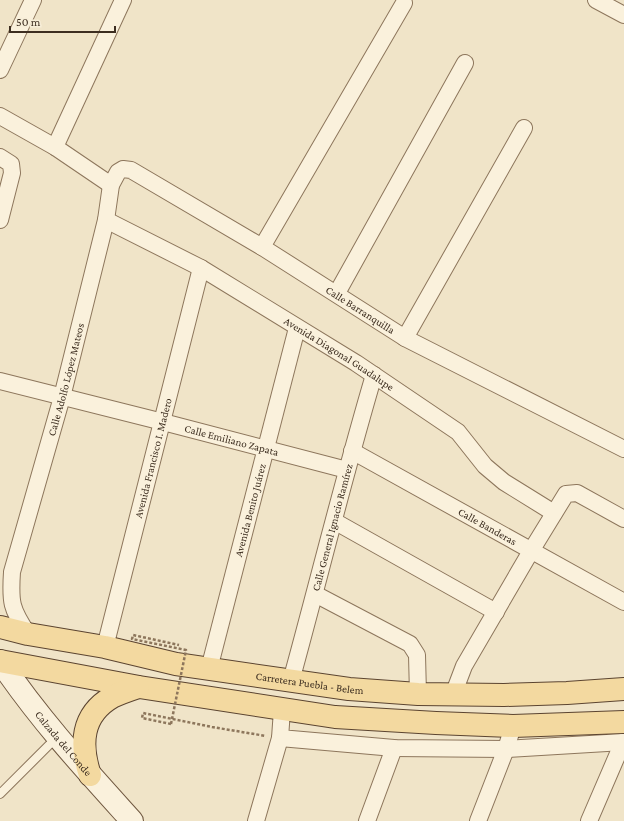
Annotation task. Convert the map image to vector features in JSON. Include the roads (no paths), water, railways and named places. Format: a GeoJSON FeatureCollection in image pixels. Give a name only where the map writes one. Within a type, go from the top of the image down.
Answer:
{"type":"FeatureCollection","features":[{"type":"Feature","properties":{"kind":"main road","name":"Carretera Puebla - Belem"},"geometry":{"type":"LineString","coordinates":[[0,627],[28,634],[105,647],[176,664],[349,689],[418,694],[504,695],[624,689]]}},
{"type":"Feature","properties":{"kind":"main road"},"geometry":{"type":"LineString","coordinates":[[0,661],[139,687],[335,717],[436,724],[513,726],[560,724],[624,735]]}},
{"type":"Feature","properties":{"kind":"main road"},"geometry":{"type":"LineString","coordinates":[[90,775],[85,759],[84,737],[90,719],[100,707],[112,697],[139,687]]}},
{"type":"Feature","properties":{"kind":"street"},"geometry":{"type":"LineString","coordinates":[[0,70],[32,0]]}},
{"type":"Feature","properties":{"kind":"street"},"geometry":{"type":"LineString","coordinates":[[55,147],[123,0]]}},
{"type":"Feature","properties":{"kind":"street"},"geometry":{"type":"LineString","coordinates":[[596,0],[624,15]]}},
{"type":"Feature","properties":{"kind":"street"},"geometry":{"type":"LineString","coordinates":[[262,246],[404,3]]}},
{"type":"Feature","properties":{"kind":"street"},"geometry":{"type":"LineString","coordinates":[[337,293],[465,63]]}},
{"type":"Feature","properties":{"kind":"street"},"geometry":{"type":"LineString","coordinates":[[0,116],[55,147],[111,185]]}},
{"type":"Feature","properties":{"kind":"street"},"geometry":{"type":"LineString","coordinates":[[405,338],[524,128]]}},
{"type":"Feature","properties":{"kind":"street"},"geometry":{"type":"LineString","coordinates":[[0,220],[12,173],[5,160]]}},
{"type":"Feature","properties":{"kind":"street","name":"Calle Barranquilla"},"geometry":{"type":"LineString","coordinates":[[111,185],[118,172],[123,169],[130,170],[262,246],[405,338],[624,449]]}},
{"type":"Feature","properties":{"kind":"street","name":"Calle Adolfo López Mateos"},"geometry":{"type":"LineString","coordinates":[[28,634],[16,616],[12,603],[11,591],[6,576],[62,397],[106,220],[111,185]]}},
{"type":"Feature","properties":{"kind":"street","name":"Avenida Diagonal Guadalupe"},"geometry":{"type":"LineString","coordinates":[[106,220],[201,268],[356,363],[458,432],[485,466],[504,482],[554,513]]}},
{"type":"Feature","properties":{"kind":"street","name":"Avenida Francisco I. Madero"},"geometry":{"type":"LineString","coordinates":[[105,647],[201,268]]}},
{"type":"Feature","properties":{"kind":"street","name":"Avenida Benito Juárez"},"geometry":{"type":"LineString","coordinates":[[209,669],[297,328]]}},
{"type":"Feature","properties":{"kind":"street","name":"Calle General Ignacio Ramírez"},"geometry":{"type":"LineString","coordinates":[[291,681],[334,521],[346,470],[374,375]]}},
{"type":"Feature","properties":{"kind":"street","name":"Calle Emiliano Zapata"},"geometry":{"type":"LineString","coordinates":[[0,381],[346,470]]}},
{"type":"Feature","properties":{"kind":"street","name":"Calle Banderas"},"geometry":{"type":"LineString","coordinates":[[352,451],[624,602]]}},
{"type":"Feature","properties":{"kind":"street"},"geometry":{"type":"LineString","coordinates":[[453,694],[464,666],[566,494],[577,493],[624,520]]}},
{"type":"Feature","properties":{"kind":"street"},"geometry":{"type":"LineString","coordinates":[[334,521],[496,612]]}},
{"type":"Feature","properties":{"kind":"street"},"geometry":{"type":"LineString","coordinates":[[314,594],[410,644],[418,655],[418,694]]}},
{"type":"Feature","properties":{"kind":"street","name":"Calzada del Conde"},"geometry":{"type":"LineString","coordinates":[[0,661],[23,695],[57,737],[132,821]]}},
{"type":"Feature","properties":{"kind":"street"},"geometry":{"type":"LineString","coordinates":[[256,821],[280,738],[282,710]]}},
{"type":"Feature","properties":{"kind":"street"},"geometry":{"type":"LineString","coordinates":[[560,724],[563,746]]}},
{"type":"Feature","properties":{"kind":"street"},"geometry":{"type":"LineString","coordinates":[[478,821],[506,749],[513,726]]}},
{"type":"Feature","properties":{"kind":"street"},"geometry":{"type":"LineString","coordinates":[[280,738],[394,748],[506,749],[563,746],[624,735]]}},
{"type":"Feature","properties":{"kind":"street"},"geometry":{"type":"LineString","coordinates":[[589,821],[624,735]]}},
{"type":"Feature","properties":{"kind":"street"},"geometry":{"type":"LineString","coordinates":[[367,821],[394,748]]}},
{"type":"Feature","properties":{"kind":"lane"},"geometry":{"type":"LineString","coordinates":[[0,794],[57,737]]}}]}
